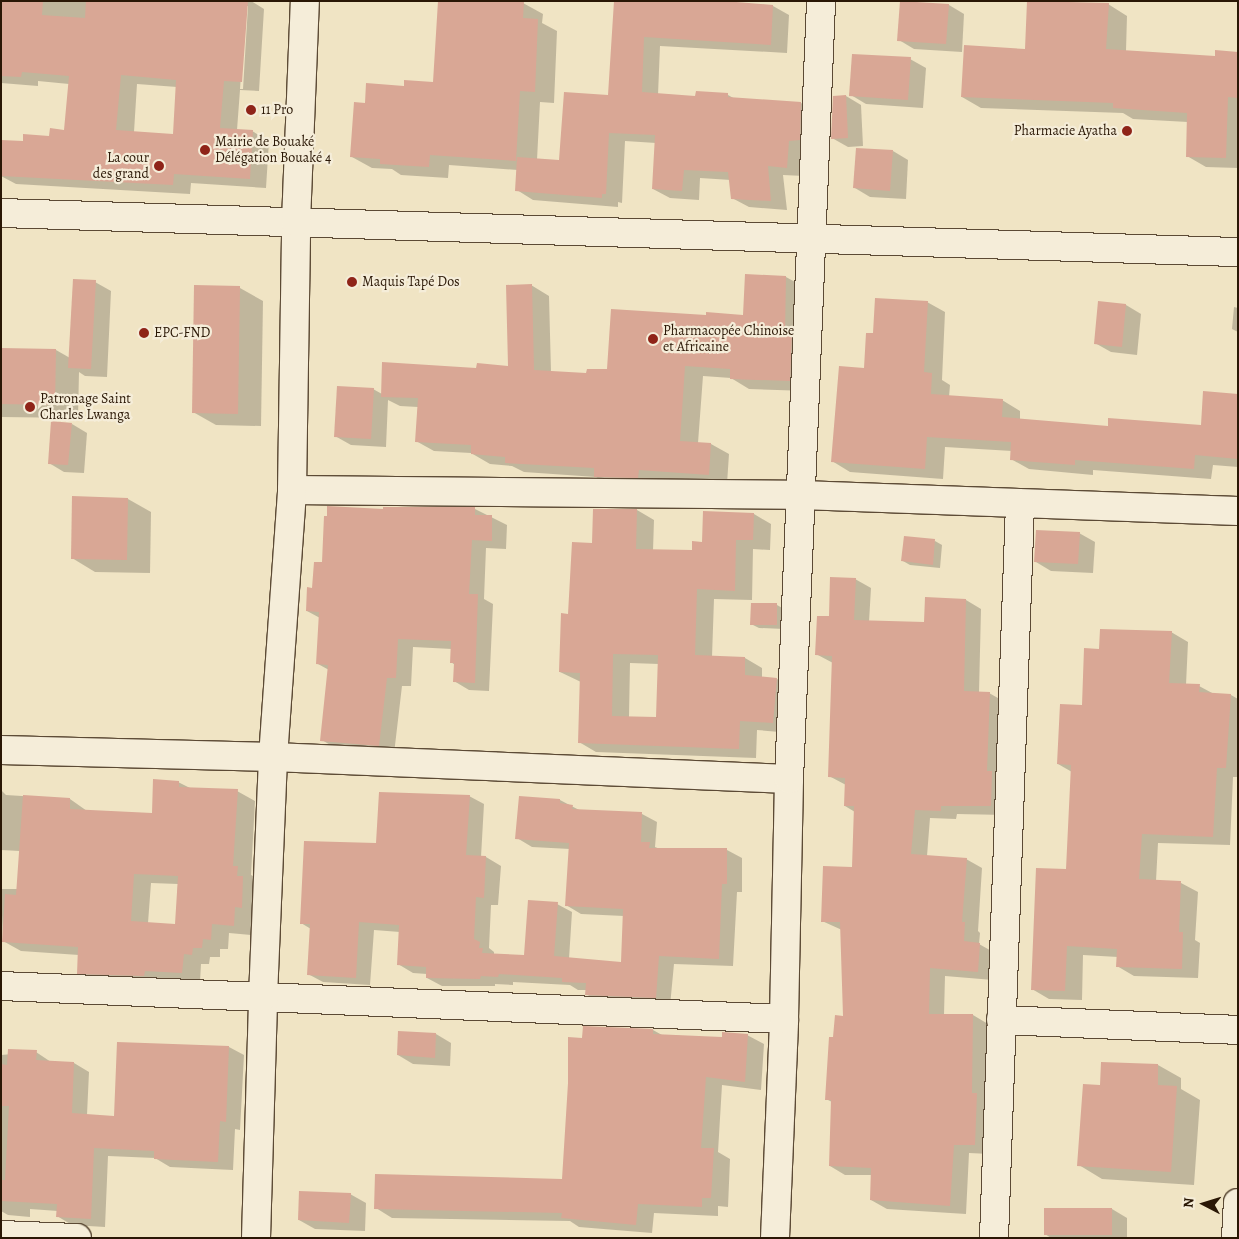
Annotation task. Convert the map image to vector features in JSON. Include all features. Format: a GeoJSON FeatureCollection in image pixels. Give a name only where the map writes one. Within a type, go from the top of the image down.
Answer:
{"type":"FeatureCollection","features":[{"type":"Feature","properties":{"kind":"street"},"geometry":{"type":"LineString","coordinates":[[256,1238],[263,996],[274,757],[292,490],[296,222],[305,1]]}},
{"type":"Feature","properties":{"kind":"street"},"geometry":{"type":"LineString","coordinates":[[775,1238],[784,1018],[789,778],[821,1]]}},
{"type":"Feature","properties":{"kind":"street"},"geometry":{"type":"LineString","coordinates":[[1,213],[1238,252]]}},
{"type":"Feature","properties":{"kind":"street"},"geometry":{"type":"LineString","coordinates":[[292,490],[801,495],[1238,511]]}},
{"type":"Feature","properties":{"kind":"street"},"geometry":{"type":"LineString","coordinates":[[994,1238],[1020,503]]}},
{"type":"Feature","properties":{"kind":"street"},"geometry":{"type":"LineString","coordinates":[[1,750],[274,757],[789,778]]}},
{"type":"Feature","properties":{"kind":"street"},"geometry":{"type":"LineString","coordinates":[[1,986],[784,1018]]}},
{"type":"Feature","properties":{"kind":"street"},"geometry":{"type":"LineString","coordinates":[[1001,1020],[1238,1030]]}},
{"type":"Feature","properties":{"kind":"street"},"geometry":{"type":"LineString","coordinates":[[1236,1238],[1238,1203]]}},
{"type":"Feature","properties":{"kind":"street"},"geometry":{"type":"LineString","coordinates":[[1,1235],[77,1238]]}},
{"type":"Feature","properties":{"kind":"building"},"geometry":{"type":"Polygon","coordinates":[[[1,1],[43,1],[42,15],[85,18],[86,1],[248,1],[242,82],[224,81],[220,128],[253,130],[250,179],[174,174],[173,185],[1,176],[1,140],[23,141],[23,134],[49,136],[50,128],[64,130],[69,76],[22,72],[21,77],[1,76],[1,1]],[[121,75],[116,130],[173,134],[176,80],[121,75]]]}},
{"type":"Feature","properties":{"kind":"building"},"geometry":{"type":"Polygon","coordinates":[[[438,1],[524,1],[523,18],[538,19],[535,92],[520,91],[516,161],[430,155],[429,167],[380,164],[380,159],[350,157],[354,102],[365,103],[366,83],[404,86],[404,80],[433,82],[438,1]]]}},
{"type":"Feature","properties":{"kind":"building"},"geometry":{"type":"Polygon","coordinates":[[[614,1],[724,1],[773,5],[771,45],[644,37],[642,92],[695,96],[696,91],[728,93],[728,97],[801,102],[800,140],[789,141],[787,168],[768,166],[771,201],[731,199],[728,172],[684,170],[682,191],[652,189],[655,135],[609,133],[606,194],[602,194],[602,198],[515,191],[517,157],[559,160],[564,92],[608,95],[614,1]]]}},
{"type":"Feature","properties":{"kind":"building"},"geometry":{"type":"Polygon","coordinates":[[[900,1],[949,4],[946,44],[897,41],[900,1]]]}},
{"type":"Feature","properties":{"kind":"building"},"geometry":{"type":"Polygon","coordinates":[[[1027,1],[1109,3],[1106,49],[1215,56],[1215,50],[1238,52],[1238,98],[1228,97],[1226,158],[1186,157],[1187,113],[1113,108],[1113,103],[961,97],[964,45],[1025,49],[1027,1]]]}},
{"type":"Feature","properties":{"kind":"building"},"geometry":{"type":"Polygon","coordinates":[[[852,54],[911,57],[908,100],[849,96],[852,54]]]}},
{"type":"Feature","properties":{"kind":"building"},"geometry":{"type":"Polygon","coordinates":[[[846,95],[848,138],[831,139],[833,96],[846,95]]]}},
{"type":"Feature","properties":{"kind":"building"},"geometry":{"type":"Polygon","coordinates":[[[856,148],[893,150],[890,191],[853,188],[856,148]]]}},
{"type":"Feature","properties":{"kind":"building"},"geometry":{"type":"Polygon","coordinates":[[[745,274],[786,276],[785,333],[792,333],[790,381],[730,379],[730,369],[685,366],[680,441],[711,443],[709,475],[639,470],[638,478],[594,477],[594,468],[505,463],[505,457],[471,454],[471,445],[415,442],[418,398],[381,397],[382,362],[476,368],[477,363],[508,366],[506,285],[532,284],[534,370],[586,373],[587,369],[607,369],[611,309],[706,315],[706,312],[743,315],[745,274]]]}},
{"type":"Feature","properties":{"kind":"building"},"geometry":{"type":"Polygon","coordinates":[[[73,279],[96,280],[91,369],[68,368],[73,279]]]}},
{"type":"Feature","properties":{"kind":"building"},"geometry":{"type":"Polygon","coordinates":[[[194,285],[240,286],[238,414],[192,413],[194,285]]]}},
{"type":"Feature","properties":{"kind":"building"},"geometry":{"type":"Polygon","coordinates":[[[875,298],[928,301],[924,372],[932,373],[931,394],[1003,399],[1002,417],[1108,426],[1108,418],[1201,425],[1203,391],[1238,394],[1238,459],[1195,455],[1194,469],[1075,460],[1075,465],[1010,460],[1011,442],[927,437],[925,469],[831,462],[839,366],[864,368],[866,333],[873,333],[875,298]]]}},
{"type":"Feature","properties":{"kind":"building"},"geometry":{"type":"Polygon","coordinates":[[[1098,301],[1126,304],[1122,347],[1094,344],[1098,301]]]}},
{"type":"Feature","properties":{"kind":"building"},"geometry":{"type":"Polygon","coordinates":[[[1,348],[56,349],[55,405],[1,404],[1,348]]]}},
{"type":"Feature","properties":{"kind":"building"},"geometry":{"type":"Polygon","coordinates":[[[337,386],[374,388],[371,439],[334,437],[337,386]]]}},
{"type":"Feature","properties":{"kind":"building"},"geometry":{"type":"Polygon","coordinates":[[[51,421],[72,423],[68,465],[48,464],[51,421]]]}},
{"type":"Feature","properties":{"kind":"building"},"geometry":{"type":"Polygon","coordinates":[[[72,496],[128,498],[127,560],[71,559],[72,496]]]}},
{"type":"Feature","properties":{"kind":"building"},"geometry":{"type":"Polygon","coordinates":[[[327,506],[383,509],[383,507],[475,507],[475,515],[492,515],[492,541],[472,540],[469,594],[478,594],[475,683],[453,682],[454,663],[450,663],[451,641],[398,639],[396,678],[387,678],[379,746],[320,741],[328,665],[316,664],[319,612],[306,611],[307,587],[312,588],[314,562],[322,562],[324,516],[327,516],[327,506]]]}},
{"type":"Feature","properties":{"kind":"building"},"geometry":{"type":"Polygon","coordinates":[[[593,509],[637,509],[636,549],[692,550],[692,541],[702,542],[703,511],[754,513],[753,540],[736,540],[735,591],[697,589],[695,655],[745,657],[745,675],[777,678],[773,723],[740,721],[739,749],[578,743],[580,673],[559,672],[561,613],[568,614],[572,542],[592,543],[593,509]],[[613,654],[612,716],[656,717],[658,655],[613,654]]]}},
{"type":"Feature","properties":{"kind":"building"},"geometry":{"type":"Polygon","coordinates":[[[1036,530],[1080,532],[1078,564],[1034,562],[1036,530]]]}},
{"type":"Feature","properties":{"kind":"building"},"geometry":{"type":"Polygon","coordinates":[[[904,536],[935,539],[933,565],[901,561],[904,536]]]}},
{"type":"Feature","properties":{"kind":"building"},"geometry":{"type":"Polygon","coordinates":[[[830,577],[856,578],[854,620],[924,622],[925,597],[966,599],[964,691],[990,692],[987,771],[992,771],[991,806],[941,806],[941,811],[915,810],[911,854],[967,858],[962,922],[965,922],[964,941],[980,943],[978,972],[930,968],[929,1014],[973,1014],[972,1093],[977,1093],[975,1145],[954,1145],[950,1206],[870,1200],[871,1168],[829,1166],[831,1100],[825,1100],[829,1037],[833,1037],[835,1015],[843,1016],[840,922],[821,922],[823,866],[852,867],[854,806],[844,806],[845,778],[828,777],[832,656],[815,655],[817,616],[829,616],[830,577]]]}},
{"type":"Feature","properties":{"kind":"building"},"geometry":{"type":"Polygon","coordinates":[[[751,603],[777,603],[777,625],[750,625],[751,603]]]}},
{"type":"Feature","properties":{"kind":"building"},"geometry":{"type":"Polygon","coordinates":[[[1100,629],[1172,631],[1169,683],[1200,684],[1199,692],[1231,694],[1226,768],[1217,768],[1213,837],[1142,834],[1139,879],[1181,881],[1179,932],[1183,932],[1182,969],[1116,967],[1117,949],[1067,946],[1065,991],[1031,990],[1036,868],[1066,869],[1071,765],[1057,764],[1060,704],[1082,705],[1084,648],[1099,649],[1100,629]]]}},
{"type":"Feature","properties":{"kind":"building"},"geometry":{"type":"Polygon","coordinates":[[[153,779],[179,781],[179,787],[238,789],[233,866],[238,866],[237,876],[243,876],[242,908],[235,907],[234,926],[212,924],[211,940],[203,939],[202,948],[193,948],[192,955],[184,954],[182,973],[145,971],[144,976],[77,974],[78,947],[2,942],[5,894],[16,895],[23,795],[70,798],[70,809],[152,813],[153,779]],[[134,874],[131,921],[175,924],[178,876],[134,874]]]}},
{"type":"Feature","properties":{"kind":"building"},"geometry":{"type":"Polygon","coordinates":[[[379,792],[470,795],[466,855],[486,856],[484,898],[476,897],[474,939],[480,942],[479,948],[483,948],[482,953],[524,955],[528,900],[558,902],[554,956],[621,962],[623,909],[565,906],[569,843],[515,839],[519,796],[560,799],[560,803],[573,805],[572,809],[642,812],[641,842],[650,842],[649,848],[727,848],[727,884],[722,884],[719,959],[659,956],[656,998],[585,995],[586,983],[562,982],[562,978],[499,974],[498,977],[481,976],[480,979],[426,978],[426,967],[397,965],[399,925],[359,922],[356,978],[307,975],[310,924],[300,924],[304,841],[376,843],[379,792]]]}},
{"type":"Feature","properties":{"kind":"building"},"geometry":{"type":"Polygon","coordinates":[[[583,1026],[653,1029],[653,1034],[722,1037],[722,1032],[748,1034],[745,1082],[706,1077],[701,1148],[714,1148],[711,1198],[702,1198],[702,1207],[638,1204],[636,1225],[561,1218],[562,1213],[374,1209],[375,1174],[562,1179],[568,1083],[568,1037],[582,1038],[583,1026]]]}},
{"type":"Feature","properties":{"kind":"building"},"geometry":{"type":"Polygon","coordinates":[[[398,1031],[436,1033],[435,1058],[397,1055],[398,1031]]]}},
{"type":"Feature","properties":{"kind":"building"},"geometry":{"type":"Polygon","coordinates":[[[117,1042],[229,1046],[226,1122],[220,1121],[218,1162],[154,1159],[154,1151],[94,1148],[91,1219],[56,1217],[57,1204],[1,1201],[1,1180],[5,1180],[9,1106],[1,1106],[1,1064],[7,1065],[8,1049],[37,1050],[36,1060],[74,1062],[72,1113],[114,1116],[117,1042]]]}},
{"type":"Feature","properties":{"kind":"building"},"geometry":{"type":"Polygon","coordinates":[[[1101,1062],[1158,1064],[1158,1085],[1177,1086],[1171,1172],[1077,1166],[1083,1084],[1100,1085],[1101,1062]]]}},
{"type":"Feature","properties":{"kind":"building"},"geometry":{"type":"Polygon","coordinates":[[[299,1191],[351,1193],[349,1223],[298,1220],[299,1191]]]}},
{"type":"Feature","properties":{"kind":"building"},"geometry":{"type":"Polygon","coordinates":[[[1044,1208],[1112,1208],[1112,1235],[1044,1235],[1044,1208]]]}},
{"type":"Feature","properties":{"kind":"place","name":"11 Pro"},"geometry":{"type":"Point","coordinates":[251,110]}},
{"type":"Feature","properties":{"kind":"place","name":"Pharmacie Ayatha"},"geometry":{"type":"Point","coordinates":[1127,131]}},
{"type":"Feature","properties":{"kind":"place","name":"Mairie de Bouaké Délégation Bouaké 4"},"geometry":{"type":"Point","coordinates":[205,150]}},
{"type":"Feature","properties":{"kind":"place","name":"La cour des grand"},"geometry":{"type":"Point","coordinates":[159,166]}},
{"type":"Feature","properties":{"kind":"place","name":"Maquis Tapé Dos"},"geometry":{"type":"Point","coordinates":[352,282]}},
{"type":"Feature","properties":{"kind":"place","name":"EPC-FND"},"geometry":{"type":"Point","coordinates":[144,333]}},
{"type":"Feature","properties":{"kind":"place","name":"Pharmacopée Chinoise et Africaine"},"geometry":{"type":"Point","coordinates":[653,339]}},
{"type":"Feature","properties":{"kind":"place","name":"Patronage Saint Charles Lwanga"},"geometry":{"type":"Point","coordinates":[30,407]}}]}
